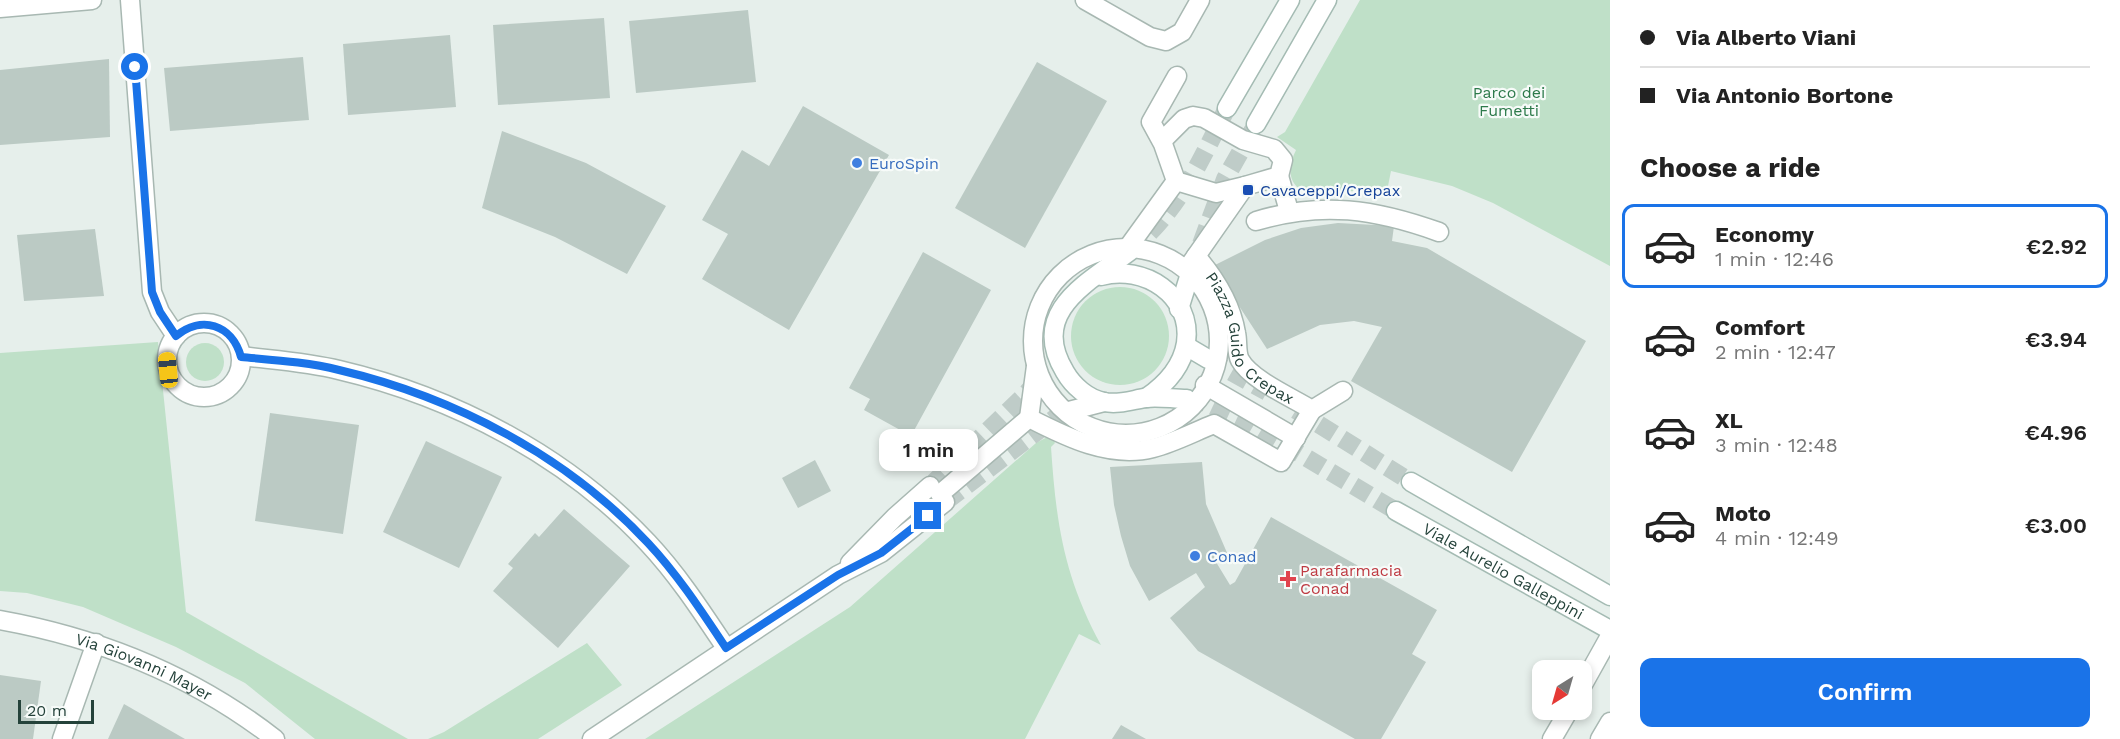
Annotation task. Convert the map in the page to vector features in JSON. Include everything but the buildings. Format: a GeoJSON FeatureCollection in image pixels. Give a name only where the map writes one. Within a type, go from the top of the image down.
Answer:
{"type":"FeatureCollection","features":[{"type":"Feature","properties":{"kind":"street"},"geometry":{"type":"LineString","coordinates":[[0,8],[92,0]]}},
{"type":"Feature","properties":{"kind":"street"},"geometry":{"type":"LineString","coordinates":[[130,0],[152,292],[160,312],[176,336]]}},
{"type":"Feature","properties":{"kind":"street"},"geometry":{"type":"LineString","coordinates":[[1085,0],[1150,37],[1166,41],[1182,32],[1200,0]]}},
{"type":"Feature","properties":{"kind":"street"},"geometry":{"type":"LineString","coordinates":[[1227,108],[1290,0]]}},
{"type":"Feature","properties":{"kind":"street"},"geometry":{"type":"LineString","coordinates":[[1256,124],[1327,0]]}},
{"type":"Feature","properties":{"kind":"street"},"geometry":{"type":"LineString","coordinates":[[1176,181],[1162,141],[1151,122],[1177,75]]}},
{"type":"Feature","properties":{"kind":"street"},"geometry":{"type":"LineString","coordinates":[[1162,141],[1184,119],[1193,116],[1204,118],[1244,140],[1274,149],[1282,160],[1279,176],[1289,211]]}},
{"type":"Feature","properties":{"kind":"street"},"geometry":{"type":"LineString","coordinates":[[1176,181],[1216,193],[1279,176]]}},
{"type":"Feature","properties":{"kind":"street"},"geometry":{"type":"LineString","coordinates":[[1104,402],[1088,396],[1076,387],[1057,358],[1055,331],[1061,307],[1071,293],[1130,249],[1176,181]]}},
{"type":"Feature","properties":{"kind":"street"},"geometry":{"type":"LineString","coordinates":[[1179,309],[1191,267],[1245,186]]}},
{"type":"Feature","properties":{"kind":"street"},"geometry":{"type":"LineString","coordinates":[[1256,220],[1289,211],[1360,210],[1398,217],[1439,232]]}},
{"type":"Feature","properties":{"kind":"street","name":"Piazza Guido Crepax"},"geometry":{"type":"LineString","coordinates":[[1191,267],[1207,293],[1216,319],[1215,358],[1205,385],[1190,405],[1161,426],[1140,434],[1119,436],[1084,426],[1067,414],[1051,396],[1034,350],[1038,320],[1047,298],[1059,281],[1094,254],[1115,246],[1164,254],[1214,277],[1229,306],[1236,332],[1239,359],[1250,372],[1312,410]]}},
{"type":"Feature","properties":{"kind":"street"},"geometry":{"type":"LineString","coordinates":[[1094,278],[1123,272],[1143,275],[1168,291],[1179,309],[1185,324],[1186,346],[1170,378],[1146,398]]}},
{"type":"Feature","properties":{"kind":"street"},"geometry":{"type":"LineString","coordinates":[[209,324],[231,335],[238,345],[241,357],[236,380],[228,389],[211,396],[193,396],[182,390],[168,370],[167,357],[176,336],[185,328],[209,324]]}},
{"type":"Feature","properties":{"kind":"street"},"geometry":{"type":"LineString","coordinates":[[1186,346],[1208,359]]}},
{"type":"Feature","properties":{"kind":"street"},"geometry":{"type":"LineString","coordinates":[[241,357],[339,370],[408,389],[471,416],[538,452],[608,505],[646,542],[694,600],[726,648]]}},
{"type":"Feature","properties":{"kind":"street"},"geometry":{"type":"LineString","coordinates":[[592,739],[838,575],[895,517],[938,494],[1029,418],[1040,370],[1057,358]]}},
{"type":"Feature","properties":{"kind":"street","name":"Piazza Guido Crepax"},"geometry":{"type":"LineString","coordinates":[[1205,385],[1296,438]]}},
{"type":"Feature","properties":{"kind":"street","name":"Piazza Guido Crepax"},"geometry":{"type":"LineString","coordinates":[[1029,418],[1077,440],[1107,448],[1130,450],[1152,448],[1214,424],[1281,462],[1312,410],[1343,391]]}},
{"type":"Feature","properties":{"kind":"street"},"geometry":{"type":"LineString","coordinates":[[1069,411],[1104,402],[1125,402],[1146,398],[1187,399]]}},
{"type":"Feature","properties":{"kind":"street","name":"Viale Aurelio Galleppini"},"geometry":{"type":"LineString","coordinates":[[1412,482],[1610,596]]}},
{"type":"Feature","properties":{"kind":"street","name":"Viale Aurelio Galleppini"},"geometry":{"type":"LineString","coordinates":[[1396,510],[1610,630]]}},
{"type":"Feature","properties":{"kind":"street","name":"Via Giovanni Mayer"},"geometry":{"type":"LineString","coordinates":[[0,620],[49,629],[96,644],[183,680],[229,706],[275,739]]}},
{"type":"Feature","properties":{"kind":"street"},"geometry":{"type":"LineString","coordinates":[[1592,668],[1610,636]]}},
{"type":"Feature","properties":{"kind":"street"},"geometry":{"type":"LineString","coordinates":[[62,739],[96,644]]}},
{"type":"Feature","properties":{"kind":"street"},"geometry":{"type":"LineString","coordinates":[[1552,739],[1563,720]]}},
{"type":"Feature","properties":{"kind":"street"},"geometry":{"type":"LineString","coordinates":[[1600,739],[1610,723]]}},
{"type":"Feature","properties":{"kind":"green space","name":"Parco dei Fumetti"},"geometry":{"type":"Polygon","coordinates":[[[1360,0],[1610,0],[1610,266],[1493,203],[1452,186],[1391,171],[1387,191],[1303,191],[1294,183],[1290,172],[1296,150],[1277,137],[1285,132],[1360,0]]]}},
{"type":"Feature","properties":{"kind":"green space"},"geometry":{"type":"Polygon","coordinates":[[[1120,287],[1139,291],[1155,301],[1165,317],[1169,336],[1165,355],[1155,371],[1139,381],[1120,385],[1101,381],[1085,371],[1075,355],[1071,336],[1075,317],[1085,301],[1101,291],[1120,287]]]}},
{"type":"Feature","properties":{"kind":"green space"},"geometry":{"type":"Polygon","coordinates":[[[158,342],[186,612],[408,739],[315,739],[245,683],[176,647],[83,607],[27,593],[0,591],[0,353],[158,342]]]}},
{"type":"Feature","properties":{"kind":"green space"},"geometry":{"type":"Polygon","coordinates":[[[205,343],[219,348],[224,362],[219,376],[205,381],[191,376],[186,362],[191,348],[205,343]]]}},
{"type":"Feature","properties":{"kind":"green space"},"geometry":{"type":"Polygon","coordinates":[[[1051,435],[1055,443],[1051,447],[1053,475],[1064,549],[1078,596],[1101,645],[1079,634],[1025,739],[645,739],[850,607],[1036,443],[1051,435]]]}},
{"type":"Feature","properties":{"kind":"green space"},"geometry":{"type":"Polygon","coordinates":[[[587,643],[622,685],[538,739],[428,739],[444,732],[587,643]]]}},
{"type":"Feature","properties":{"kind":"tunnel"},"geometry":{"type":"LineString","coordinates":[[1130,251],[1175,203],[1197,167],[1227,108]]}},
{"type":"Feature","properties":{"kind":"tunnel"},"geometry":{"type":"LineString","coordinates":[[1201,244],[1225,179],[1254,128]]}},
{"type":"Feature","properties":{"kind":"tunnel"},"geometry":{"type":"LineString","coordinates":[[1208,359],[1267,392]]}},
{"type":"Feature","properties":{"kind":"tunnel"},"geometry":{"type":"LineString","coordinates":[[930,486],[1024,396],[1044,373]]}},
{"type":"Feature","properties":{"kind":"tunnel"},"geometry":{"type":"LineString","coordinates":[[1187,399],[1207,403],[1243,420],[1396,511]]}},
{"type":"Feature","properties":{"kind":"tunnel"},"geometry":{"type":"LineString","coordinates":[[1296,410],[1411,482]]}},
{"type":"Feature","properties":{"kind":"tunnel"},"geometry":{"type":"LineString","coordinates":[[945,502],[1055,418],[1069,411]]}},
{"type":"Feature","properties":{"kind":"place","name":"EuroSpin"},"geometry":{"type":"Point","coordinates":[857,163]}},
{"type":"Feature","properties":{"kind":"place","name":"Cavaceppi/Crepax"},"geometry":{"type":"Point","coordinates":[1248,190]}},
{"type":"Feature","properties":{"kind":"place","name":"Conad"},"geometry":{"type":"Point","coordinates":[1195,556]}},
{"type":"Feature","properties":{"kind":"place","name":"Parafarmacia Conad"},"geometry":{"type":"Point","coordinates":[1288,579]}},
{"type":"Feature","properties":{"kind":"route"},"geometry":{"type":"LineString","coordinates":[[135,67],[152,292],[160,312],[176,336],[185,328],[197,324],[221,327],[238,345],[241,357],[285,361],[339,370],[408,389],[471,416],[538,452],[626,521],[661,558],[694,600],[726,648],[838,575],[881,553],[928,516]]}}]}
